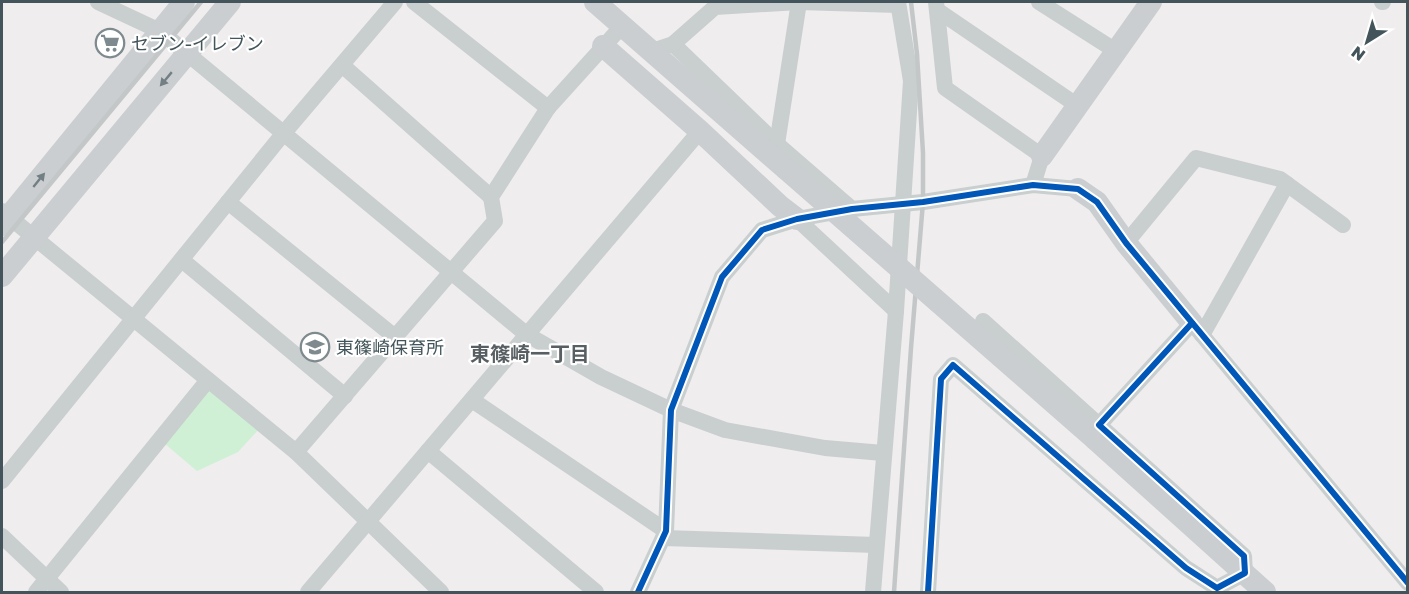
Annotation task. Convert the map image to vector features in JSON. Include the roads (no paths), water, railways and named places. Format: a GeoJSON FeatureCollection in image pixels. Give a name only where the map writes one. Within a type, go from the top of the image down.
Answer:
{"type":"FeatureCollection","features":[{"type":"Feature","properties":{"kind":"street"},"geometry":{"type":"LineString","coordinates":[[98,2],[160,31],[526,334],[601,377],[671,410],[725,430],[825,448],[883,453]]}},
{"type":"Feature","properties":{"kind":"street"},"geometry":{"type":"LineString","coordinates":[[184,2],[4,218],[33,237],[296,452],[441,592]]}},
{"type":"Feature","properties":{"kind":"street"},"geometry":{"type":"LineString","coordinates":[[2,276],[230,2]]}},
{"type":"Feature","properties":{"kind":"street"},"geometry":{"type":"LineString","coordinates":[[2,481],[282,134],[395,2]]}},
{"type":"Feature","properties":{"kind":"street"},"geometry":{"type":"LineString","coordinates":[[414,2],[548,108]]}},
{"type":"Feature","properties":{"kind":"street"},"geometry":{"type":"LineString","coordinates":[[596,2],[623,25],[662,47],[852,209]]}},
{"type":"Feature","properties":{"kind":"street"},"geometry":{"type":"LineString","coordinates":[[662,47],[715,7],[799,2],[898,3],[910,81],[896,311],[873,592]]}},
{"type":"Feature","properties":{"kind":"street"},"geometry":{"type":"LineString","coordinates":[[777,144],[799,2]]}},
{"type":"Feature","properties":{"kind":"street"},"geometry":{"type":"LineString","coordinates":[[1039,2],[1116,51]]}},
{"type":"Feature","properties":{"kind":"street"},"geometry":{"type":"LineString","coordinates":[[1033,185],[1042,156],[1151,2]]}},
{"type":"Feature","properties":{"kind":"street"},"geometry":{"type":"LineString","coordinates":[[937,6],[1078,106]]}},
{"type":"Feature","properties":{"kind":"street"},"geometry":{"type":"LineString","coordinates":[[937,6],[945,88],[1042,156]]}},
{"type":"Feature","properties":{"kind":"street"},"geometry":{"type":"LineString","coordinates":[[491,197],[548,108],[623,25]]}},
{"type":"Feature","properties":{"kind":"street"},"geometry":{"type":"LineString","coordinates":[[603,46],[700,131],[896,311]]}},
{"type":"Feature","properties":{"kind":"street"},"geometry":{"type":"LineString","coordinates":[[662,47],[786,169],[1097,432]]}},
{"type":"Feature","properties":{"kind":"street"},"geometry":{"type":"LineString","coordinates":[[296,452],[495,221],[491,197],[342,65]]}},
{"type":"Feature","properties":{"kind":"street"},"geometry":{"type":"LineString","coordinates":[[308,592],[700,131]]}},
{"type":"Feature","properties":{"kind":"street"},"geometry":{"type":"LineString","coordinates":[[1126,243],[1196,158],[1280,179],[1343,225]]}},
{"type":"Feature","properties":{"kind":"street"},"geometry":{"type":"LineString","coordinates":[[1097,432],[1197,329],[1287,184]]}},
{"type":"Feature","properties":{"kind":"street"},"geometry":{"type":"LineString","coordinates":[[638,592],[665,535],[671,410],[722,278],[762,230],[797,219],[852,209],[1033,185],[1078,189],[1097,202],[1126,243],[1407,583]]}},
{"type":"Feature","properties":{"kind":"street"},"geometry":{"type":"LineString","coordinates":[[228,202],[395,337]]}},
{"type":"Feature","properties":{"kind":"street"},"geometry":{"type":"LineString","coordinates":[[182,260],[345,396]]}},
{"type":"Feature","properties":{"kind":"street"},"geometry":{"type":"LineString","coordinates":[[983,321],[1265,592]]}},
{"type":"Feature","properties":{"kind":"street"},"geometry":{"type":"LineString","coordinates":[[928,592],[941,379],[953,365],[1186,567],[1217,588],[1245,573]]}},
{"type":"Feature","properties":{"kind":"street"},"geometry":{"type":"LineString","coordinates":[[41,586],[208,380]]}},
{"type":"Feature","properties":{"kind":"street"},"geometry":{"type":"LineString","coordinates":[[472,400],[665,535],[876,545]]}},
{"type":"Feature","properties":{"kind":"street"},"geometry":{"type":"LineString","coordinates":[[428,451],[596,592]]}},
{"type":"Feature","properties":{"kind":"street"},"geometry":{"type":"LineString","coordinates":[[2,536],[41,586],[61,592]]}},
{"type":"Feature","properties":{"kind":"railway"},"geometry":{"type":"LineString","coordinates":[[2,242],[201,2]]}},
{"type":"Feature","properties":{"kind":"railway"},"geometry":{"type":"LineString","coordinates":[[894,592],[923,202],[923,153],[917,54],[911,2]]}},
{"type":"Feature","properties":{"kind":"place","name":"セブン-イレブン"},"geometry":{"type":"Point","coordinates":[110,43]}},
{"type":"Feature","properties":{"kind":"place","name":"東篠崎保育所"},"geometry":{"type":"Point","coordinates":[315,347]}},
{"type":"Feature","properties":{"kind":"district","name":"東篠崎一丁目"},"geometry":{"type":"Point","coordinates":[530,353]}}]}
